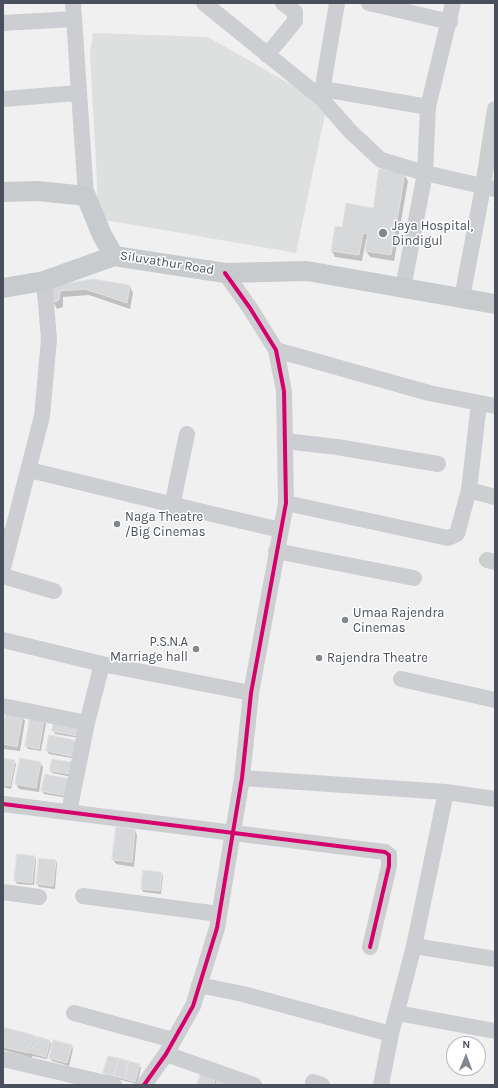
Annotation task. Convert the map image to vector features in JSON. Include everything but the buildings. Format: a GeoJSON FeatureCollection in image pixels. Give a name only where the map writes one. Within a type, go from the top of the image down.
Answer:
{"type":"FeatureCollection","features":[{"type":"Feature","properties":{"kind":"main road"},"geometry":{"type":"LineString","coordinates":[[3,192],[38,191],[86,196]]}},
{"type":"Feature","properties":{"kind":"main road","name":"Siluvathur Road"},"geometry":{"type":"LineString","coordinates":[[86,196],[102,234],[114,256],[225,273],[307,271],[495,304]]}},
{"type":"Feature","properties":{"kind":"main road"},"geometry":{"type":"LineString","coordinates":[[3,288],[44,281],[114,256]]}},
{"type":"Feature","properties":{"kind":"street"},"geometry":{"type":"LineString","coordinates":[[73,3],[86,196]]}},
{"type":"Feature","properties":{"kind":"street"},"geometry":{"type":"LineString","coordinates":[[204,3],[267,55],[322,94],[350,131],[381,160],[489,188]]}},
{"type":"Feature","properties":{"kind":"street"},"geometry":{"type":"LineString","coordinates":[[267,55],[295,21],[295,12],[283,3]]}},
{"type":"Feature","properties":{"kind":"street"},"geometry":{"type":"LineString","coordinates":[[322,94],[337,3]]}},
{"type":"Feature","properties":{"kind":"street"},"geometry":{"type":"LineString","coordinates":[[369,3],[450,22]]}},
{"type":"Feature","properties":{"kind":"street"},"geometry":{"type":"LineString","coordinates":[[403,288],[425,172],[428,107],[450,22],[453,3]]}},
{"type":"Feature","properties":{"kind":"street"},"geometry":{"type":"LineString","coordinates":[[3,23],[74,19]]}},
{"type":"Feature","properties":{"kind":"street"},"geometry":{"type":"LineString","coordinates":[[3,99],[78,93]]}},
{"type":"Feature","properties":{"kind":"street"},"geometry":{"type":"LineString","coordinates":[[322,94],[428,107]]}},
{"type":"Feature","properties":{"kind":"street"},"geometry":{"type":"LineString","coordinates":[[462,298],[489,188],[495,109]]}},
{"type":"Feature","properties":{"kind":"street"},"geometry":{"type":"LineString","coordinates":[[144,1085],[170,1047],[193,1006],[217,928],[242,778],[251,693],[286,503],[284,391],[276,350],[250,308],[225,273]]}},
{"type":"Feature","properties":{"kind":"street"},"geometry":{"type":"LineString","coordinates":[[3,568],[42,416],[49,339],[44,281]]}},
{"type":"Feature","properties":{"kind":"street"},"geometry":{"type":"LineString","coordinates":[[462,298],[495,298]]}},
{"type":"Feature","properties":{"kind":"street"},"geometry":{"type":"LineString","coordinates":[[462,298],[495,312]]}},
{"type":"Feature","properties":{"kind":"street"},"geometry":{"type":"LineString","coordinates":[[276,350],[429,393],[487,405],[469,490],[457,534],[448,538],[286,503]]}},
{"type":"Feature","properties":{"kind":"street"},"geometry":{"type":"LineString","coordinates":[[172,506],[187,434]]}},
{"type":"Feature","properties":{"kind":"street"},"geometry":{"type":"LineString","coordinates":[[285,442],[337,447],[438,464]]}},
{"type":"Feature","properties":{"kind":"street"},"geometry":{"type":"LineString","coordinates":[[29,470],[172,506],[281,530]]}},
{"type":"Feature","properties":{"kind":"street"},"geometry":{"type":"LineString","coordinates":[[469,490],[495,497]]}},
{"type":"Feature","properties":{"kind":"street"},"geometry":{"type":"LineString","coordinates":[[276,551],[414,578]]}},
{"type":"Feature","properties":{"kind":"street"},"geometry":{"type":"LineString","coordinates":[[3,576],[54,591]]}},
{"type":"Feature","properties":{"kind":"street"},"geometry":{"type":"LineString","coordinates":[[3,640],[102,664],[251,693]]}},
{"type":"Feature","properties":{"kind":"street"},"geometry":{"type":"LineString","coordinates":[[69,812],[87,723],[102,664]]}},
{"type":"Feature","properties":{"kind":"street"},"geometry":{"type":"LineString","coordinates":[[401,679],[495,700]]}},
{"type":"Feature","properties":{"kind":"street"},"geometry":{"type":"LineString","coordinates":[[3,706],[87,723]]}},
{"type":"Feature","properties":{"kind":"street"},"geometry":{"type":"LineString","coordinates":[[242,778],[446,792],[495,799]]}},
{"type":"Feature","properties":{"kind":"street"},"geometry":{"type":"LineString","coordinates":[[381,1085],[391,1034],[414,946],[446,792]]}},
{"type":"Feature","properties":{"kind":"street"},"geometry":{"type":"LineString","coordinates":[[3,804],[385,852],[389,855],[389,866],[370,946]]}},
{"type":"Feature","properties":{"kind":"street"},"geometry":{"type":"LineString","coordinates":[[3,892],[39,897]]}},
{"type":"Feature","properties":{"kind":"street"},"geometry":{"type":"LineString","coordinates":[[83,896],[219,914]]}},
{"type":"Feature","properties":{"kind":"street"},"geometry":{"type":"LineString","coordinates":[[414,946],[495,959]]}},
{"type":"Feature","properties":{"kind":"street"},"geometry":{"type":"LineString","coordinates":[[199,985],[243,994],[391,1034]]}},
{"type":"Feature","properties":{"kind":"street"},"geometry":{"type":"LineString","coordinates":[[74,1012],[170,1047],[254,1085]]}},
{"type":"Feature","properties":{"kind":"street"},"geometry":{"type":"LineString","coordinates":[[397,1013],[495,1030]]}},
{"type":"Feature","properties":{"kind":"street"},"geometry":{"type":"LineString","coordinates":[[3,1059],[114,1085]]}},
{"type":"Feature","properties":{"kind":"shaded area"},"geometry":{"type":"Polygon","coordinates":[[[93,33],[208,37],[327,105],[296,253],[99,219],[90,54],[93,33]]]}},
{"type":"Feature","properties":{"kind":"cycle path"},"geometry":{"type":"LineString","coordinates":[[144,1085],[166,1054],[193,1006],[217,928],[242,778],[251,693],[286,503],[284,391],[276,350],[250,308],[225,273]]}},
{"type":"Feature","properties":{"kind":"cycle path"},"geometry":{"type":"LineString","coordinates":[[3,804],[385,852],[389,855],[389,866],[370,947]]}},
{"type":"Feature","properties":{"kind":"place","name":"Jaya Hospital, Dindigul"},"geometry":{"type":"Point","coordinates":[383,233]}},
{"type":"Feature","properties":{"kind":"place","name":"Naga Theatre /Big Cinemas"},"geometry":{"type":"Point","coordinates":[117,524]}},
{"type":"Feature","properties":{"kind":"place","name":"Umaa Rajendra Cinemas"},"geometry":{"type":"Point","coordinates":[345,620]}},
{"type":"Feature","properties":{"kind":"place","name":"P.S.N.A Marriage hall"},"geometry":{"type":"Point","coordinates":[196,649]}},
{"type":"Feature","properties":{"kind":"place","name":"Rajendra Theatre"},"geometry":{"type":"Point","coordinates":[319,658]}}]}
